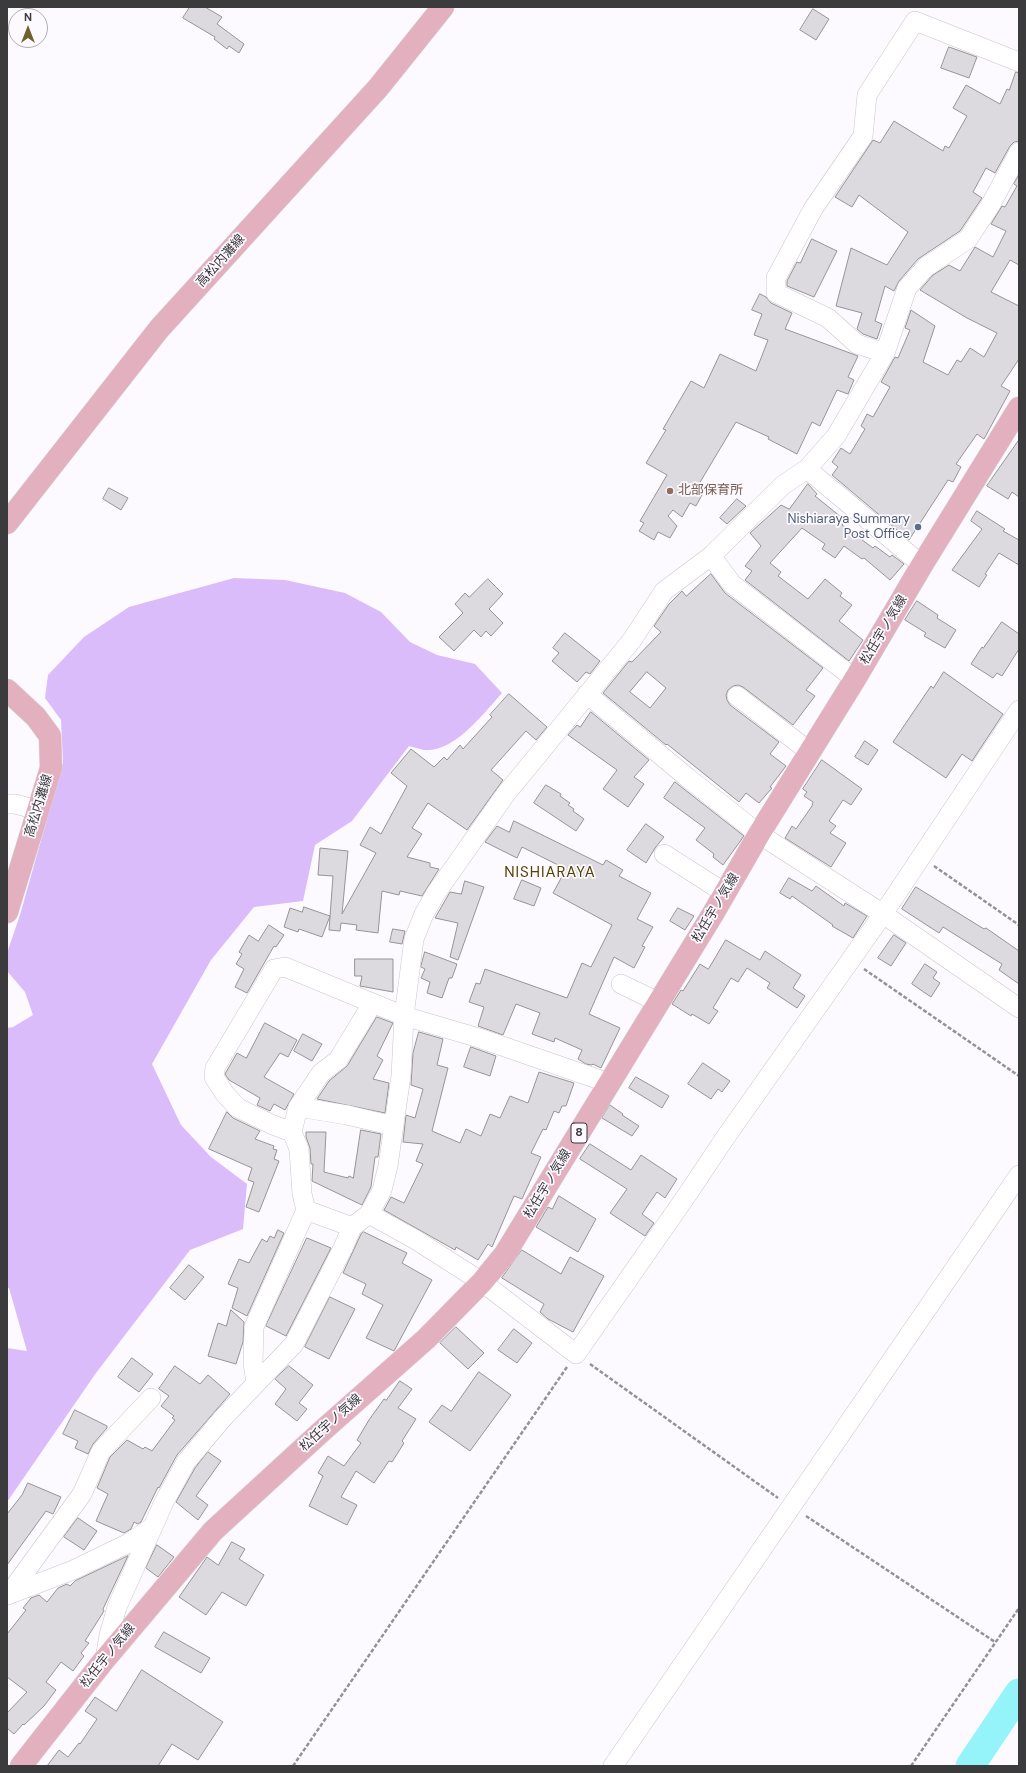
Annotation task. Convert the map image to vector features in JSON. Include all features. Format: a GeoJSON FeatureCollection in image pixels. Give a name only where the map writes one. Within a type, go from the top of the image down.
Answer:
{"type":"FeatureCollection","features":[{"type":"Feature","properties":{"kind":"main road","name":"高松内灘線"},"geometry":{"type":"LineString","coordinates":[[7,523],[159,329],[378,88],[443,7]]}},
{"type":"Feature","properties":{"kind":"main road","name":"松任宇ノ気線"},"geometry":{"type":"LineString","coordinates":[[21,1766],[105,1659],[213,1531],[322,1431],[426,1339],[482,1282],[505,1254],[725,893],[759,834],[855,680],[922,565],[1019,408]]}},
{"type":"Feature","properties":{"kind":"main road","name":"高松内灘線"},"geometry":{"type":"LineString","coordinates":[[7,690],[36,716],[50,736],[51,768],[7,912]]}},
{"type":"Feature","properties":{"kind":"street"},"geometry":{"type":"LineString","coordinates":[[885,353],[857,344],[828,318],[776,293],[776,278],[813,209],[863,136],[867,95],[914,20],[1019,62]]}},
{"type":"Feature","properties":{"kind":"street"},"geometry":{"type":"LineString","coordinates":[[105,1659],[109,1635],[117,1607],[153,1528],[186,1462],[222,1419],[294,1344],[343,1248],[352,1227],[369,1214],[382,1190],[388,1166],[401,1076],[404,1016],[414,939],[424,914],[433,898],[505,795],[632,640],[664,591],[711,556],[783,485],[807,469],[836,436],[885,353],[907,288],[926,267],[968,239],[991,204],[1019,152]]}},
{"type":"Feature","properties":{"kind":"street"},"geometry":{"type":"LineString","coordinates":[[807,469],[922,565]]}},
{"type":"Feature","properties":{"kind":"street"},"geometry":{"type":"LineString","coordinates":[[711,556],[732,584],[855,680]]}},
{"type":"Feature","properties":{"kind":"street"},"geometry":{"type":"LineString","coordinates":[[587,694],[688,778],[759,834],[883,914],[1019,1008]]}},
{"type":"Feature","properties":{"kind":"street"},"geometry":{"type":"LineString","coordinates":[[737,696],[810,752]]}},
{"type":"Feature","properties":{"kind":"street"},"geometry":{"type":"LineString","coordinates":[[369,1214],[416,1240],[482,1282],[576,1354],[687,1196],[725,1138],[883,914],[1019,710]]}},
{"type":"Feature","properties":{"kind":"street"},"geometry":{"type":"LineString","coordinates":[[7,804],[15,804],[38,810]]}},
{"type":"Feature","properties":{"kind":"street"},"geometry":{"type":"LineString","coordinates":[[664,854],[725,893]]}},
{"type":"Feature","properties":{"kind":"street"},"geometry":{"type":"LineString","coordinates":[[292,1132],[273,1125],[238,1108],[225,1094],[214,1077],[215,1068],[274,969],[285,967],[404,1016],[479,1038],[609,1084]]}},
{"type":"Feature","properties":{"kind":"street"},"geometry":{"type":"LineString","coordinates":[[621,984],[658,1002]]}},
{"type":"Feature","properties":{"kind":"street"},"geometry":{"type":"LineString","coordinates":[[256,1383],[253,1363],[254,1327],[306,1210],[302,1194],[299,1149],[292,1132],[298,1107],[321,1073],[338,1060],[372,1004]]}},
{"type":"Feature","properties":{"kind":"street"},"geometry":{"type":"LineString","coordinates":[[298,1107],[347,1115],[394,1126]]}},
{"type":"Feature","properties":{"kind":"street"},"geometry":{"type":"LineString","coordinates":[[612,1766],[1019,1176]]}},
{"type":"Feature","properties":{"kind":"street"},"geometry":{"type":"LineString","coordinates":[[306,1210],[352,1227]]}},
{"type":"Feature","properties":{"kind":"street"},"geometry":{"type":"LineString","coordinates":[[8,1595],[82,1494],[101,1451],[151,1398]]}},
{"type":"Feature","properties":{"kind":"street"},"geometry":{"type":"LineString","coordinates":[[8,1595],[73,1570],[129,1542],[153,1528]]}},
{"type":"Feature","properties":{"kind":"path"},"geometry":{"type":"LineString","coordinates":[[921,857],[1019,925]]}},
{"type":"Feature","properties":{"kind":"path"},"geometry":{"type":"LineString","coordinates":[[850,960],[1019,1076]]}},
{"type":"Feature","properties":{"kind":"path"},"geometry":{"type":"LineString","coordinates":[[293,1766],[576,1354]]}},
{"type":"Feature","properties":{"kind":"path"},"geometry":{"type":"LineString","coordinates":[[911,1766],[1019,1608]]}},
{"type":"Feature","properties":{"kind":"shaded area"},"geometry":{"type":"Polygon","coordinates":[[[234,578],[285,580],[345,593],[381,612],[410,642],[437,655],[475,664],[502,693],[477,721],[457,739],[435,749],[424,750],[409,746],[352,821],[315,845],[303,901],[254,907],[211,960],[152,1064],[181,1125],[211,1157],[247,1184],[243,1229],[190,1250],[96,1373],[7,1502],[7,1348],[27,1351],[9,1288],[7,1288],[7,1028],[13,1027],[33,1015],[25,992],[7,971],[7,953],[20,915],[63,762],[61,720],[45,698],[48,675],[84,637],[129,607],[234,578]]]}},
{"type":"Feature","properties":{"kind":"building"},"geometry":{"type":"Polygon","coordinates":[[[190,7],[205,7],[222,17],[217,24],[244,44],[239,53],[229,46],[227,49],[214,39],[215,37],[183,18],[190,7]]]}},
{"type":"Feature","properties":{"kind":"building"},"geometry":{"type":"Polygon","coordinates":[[[813,9],[829,19],[816,40],[800,30],[813,9]]]}},
{"type":"Feature","properties":{"kind":"building"},"geometry":{"type":"Polygon","coordinates":[[[949,47],[977,57],[969,78],[941,68],[949,47]]]}},
{"type":"Feature","properties":{"kind":"building"},"geometry":{"type":"Polygon","coordinates":[[[1016,72],[1019,73],[1019,141],[1014,142],[1010,146],[995,173],[986,168],[973,192],[982,198],[960,231],[918,259],[899,281],[894,291],[885,286],[875,321],[882,324],[877,339],[863,334],[857,329],[862,313],[836,306],[851,248],[887,265],[908,232],[859,195],[852,207],[835,197],[873,140],[880,143],[894,121],[943,151],[945,146],[949,148],[967,116],[953,108],[966,85],[1000,104],[1007,89],[1009,90],[1016,72]]]}},
{"type":"Feature","properties":{"kind":"building"},"geometry":{"type":"Polygon","coordinates":[[[1019,175],[1019,265],[1010,260],[991,292],[1019,306],[1019,359],[1001,386],[1010,391],[984,439],[977,434],[956,464],[961,467],[953,482],[948,480],[909,540],[832,475],[838,467],[832,462],[841,448],[850,454],[865,429],[861,426],[867,414],[873,417],[890,387],[881,382],[895,357],[898,358],[910,330],[905,328],[911,310],[935,326],[923,362],[948,375],[957,360],[961,362],[970,348],[984,357],[997,333],[967,318],[920,290],[933,275],[949,265],[960,271],[975,247],[993,257],[1006,231],[991,224],[1002,206],[1005,207],[1017,186],[1014,184],[1019,175]]]}},
{"type":"Feature","properties":{"kind":"building"},"geometry":{"type":"Polygon","coordinates":[[[812,239],[837,251],[814,297],[787,286],[787,281],[797,262],[800,263],[812,239]]]}},
{"type":"Feature","properties":{"kind":"building"},"geometry":{"type":"Polygon","coordinates":[[[760,294],[766,297],[771,303],[792,313],[785,329],[858,356],[848,377],[854,380],[848,394],[837,390],[820,426],[812,422],[797,454],[768,439],[769,437],[736,422],[696,489],[703,493],[696,506],[690,503],[682,517],[673,510],[668,516],[677,526],[670,538],[658,532],[654,540],[639,531],[644,523],[640,521],[667,475],[646,463],[666,430],[663,429],[691,381],[704,388],[720,354],[756,371],[768,340],[754,335],[762,314],[752,310],[760,294]]]}},
{"type":"Feature","properties":{"kind":"building"},"geometry":{"type":"Polygon","coordinates":[[[1019,440],[1019,497],[1012,492],[1008,499],[987,486],[1019,440]]]}},
{"type":"Feature","properties":{"kind":"building"},"geometry":{"type":"Polygon","coordinates":[[[808,484],[817,494],[815,496],[846,521],[842,525],[873,548],[875,546],[890,557],[892,555],[904,564],[890,580],[864,558],[862,559],[844,546],[835,558],[822,549],[825,544],[802,528],[770,563],[781,572],[778,576],[808,599],[825,579],[842,593],[840,596],[852,605],[839,621],[863,640],[849,661],[745,580],[752,571],[745,566],[761,546],[750,533],[781,505],[789,509],[808,484]]]}},
{"type":"Feature","properties":{"kind":"building"},"geometry":{"type":"Polygon","coordinates":[[[109,488],[128,498],[121,510],[103,499],[109,488]]]}},
{"type":"Feature","properties":{"kind":"building"},"geometry":{"type":"Polygon","coordinates":[[[737,499],[746,506],[727,524],[720,518],[737,499]]]}},
{"type":"Feature","properties":{"kind":"building"},"geometry":{"type":"Polygon","coordinates":[[[977,511],[1005,529],[1003,531],[1019,540],[1019,565],[999,553],[985,574],[987,575],[979,587],[952,570],[982,529],[971,521],[977,511]]]}},
{"type":"Feature","properties":{"kind":"building"},"geometry":{"type":"Polygon","coordinates":[[[711,574],[725,593],[823,668],[806,690],[815,696],[793,725],[743,687],[738,685],[733,686],[728,690],[726,695],[730,705],[779,742],[770,754],[786,766],[770,787],[772,788],[759,803],[746,793],[739,802],[603,693],[629,661],[632,662],[661,632],[654,626],[669,604],[682,591],[686,596],[711,574]],[[647,672],[630,692],[650,708],[666,688],[647,672]]]}},
{"type":"Feature","properties":{"kind":"building"},"geometry":{"type":"Polygon","coordinates":[[[488,579],[503,594],[489,609],[503,623],[491,636],[486,631],[481,637],[474,630],[454,651],[439,637],[463,613],[455,604],[465,593],[469,597],[488,579]]]}},
{"type":"Feature","properties":{"kind":"building"},"geometry":{"type":"Polygon","coordinates":[[[917,601],[938,615],[937,618],[956,630],[945,648],[924,636],[926,633],[905,620],[917,601]]]}},
{"type":"Feature","properties":{"kind":"building"},"geometry":{"type":"Polygon","coordinates":[[[1002,622],[1019,634],[1019,649],[1002,676],[997,673],[993,678],[971,664],[982,647],[983,648],[1002,622]]]}},
{"type":"Feature","properties":{"kind":"building"},"geometry":{"type":"Polygon","coordinates":[[[565,633],[600,661],[590,674],[586,672],[577,682],[552,661],[559,653],[553,648],[565,633]]]}},
{"type":"Feature","properties":{"kind":"building"},"geometry":{"type":"Polygon","coordinates":[[[944,672],[1003,714],[972,761],[962,754],[946,778],[893,742],[931,686],[933,688],[944,672]]]}},
{"type":"Feature","properties":{"kind":"building"},"geometry":{"type":"Polygon","coordinates":[[[509,694],[547,727],[536,740],[526,731],[491,770],[503,780],[467,830],[428,803],[412,828],[422,834],[407,857],[430,863],[430,867],[439,869],[422,896],[400,891],[399,895],[382,891],[378,933],[356,930],[357,925],[341,923],[340,931],[329,930],[333,876],[318,875],[320,848],[348,851],[342,914],[376,853],[360,845],[370,827],[381,834],[407,786],[391,773],[411,749],[434,767],[444,757],[447,760],[460,745],[463,749],[492,717],[490,715],[509,694]]]}},
{"type":"Feature","properties":{"kind":"building"},"geometry":{"type":"Polygon","coordinates":[[[591,712],[649,760],[634,777],[644,784],[628,807],[603,789],[617,770],[568,735],[577,725],[580,727],[591,712]]]}},
{"type":"Feature","properties":{"kind":"building"},"geometry":{"type":"Polygon","coordinates":[[[865,741],[878,750],[868,765],[855,757],[865,741]]]}},
{"type":"Feature","properties":{"kind":"building"},"geometry":{"type":"Polygon","coordinates":[[[822,760],[862,789],[851,805],[843,800],[829,821],[836,826],[830,833],[846,843],[831,867],[785,838],[792,826],[796,829],[812,806],[813,802],[804,796],[807,792],[803,789],[822,760]]]}},
{"type":"Feature","properties":{"kind":"building"},"geometry":{"type":"Polygon","coordinates":[[[675,782],[744,836],[723,865],[713,857],[714,854],[696,840],[705,828],[664,798],[675,782]]]}},
{"type":"Feature","properties":{"kind":"building"},"geometry":{"type":"Polygon","coordinates":[[[546,785],[561,794],[560,796],[570,803],[568,805],[574,809],[573,811],[584,819],[576,831],[534,803],[546,785]]]}},
{"type":"Feature","properties":{"kind":"building"},"geometry":{"type":"Polygon","coordinates":[[[514,821],[603,865],[606,860],[623,870],[619,876],[651,893],[637,919],[653,927],[642,946],[645,947],[634,968],[614,957],[589,1014],[620,1028],[601,1068],[593,1064],[586,1064],[578,1059],[582,1050],[555,1038],[554,1042],[532,1034],[540,1013],[516,1004],[503,1035],[478,1026],[484,1007],[469,1002],[476,983],[480,984],[485,969],[567,998],[582,963],[591,967],[612,925],[553,893],[566,869],[522,847],[517,858],[485,842],[497,826],[509,832],[514,821]]]}},
{"type":"Feature","properties":{"kind":"building"},"geometry":{"type":"Polygon","coordinates":[[[646,824],[664,837],[646,863],[627,850],[646,824]]]}},
{"type":"Feature","properties":{"kind":"building"},"geometry":{"type":"Polygon","coordinates":[[[789,878],[812,891],[816,886],[844,906],[845,903],[867,916],[853,938],[832,926],[833,925],[792,896],[790,899],[780,893],[789,878]]]}},
{"type":"Feature","properties":{"kind":"building"},"geometry":{"type":"Polygon","coordinates":[[[522,880],[541,888],[534,906],[514,899],[522,880]]]}},
{"type":"Feature","properties":{"kind":"building"},"geometry":{"type":"Polygon","coordinates":[[[465,881],[484,887],[458,960],[450,957],[458,923],[435,918],[450,892],[461,894],[465,881]]]}},
{"type":"Feature","properties":{"kind":"building"},"geometry":{"type":"Polygon","coordinates":[[[916,887],[984,929],[986,928],[1019,951],[1019,984],[999,970],[1002,964],[943,927],[939,933],[902,909],[916,887]]]}},
{"type":"Feature","properties":{"kind":"building"},"geometry":{"type":"Polygon","coordinates":[[[304,907],[330,916],[322,937],[299,929],[298,932],[284,927],[290,908],[302,912],[304,907]]]}},
{"type":"Feature","properties":{"kind":"building"},"geometry":{"type":"Polygon","coordinates":[[[678,908],[694,916],[685,930],[670,921],[678,908]]]}},
{"type":"Feature","properties":{"kind":"building"},"geometry":{"type":"Polygon","coordinates":[[[269,925],[284,935],[276,947],[274,946],[247,993],[235,987],[244,969],[236,964],[242,954],[239,952],[249,935],[258,941],[269,925]]]}},
{"type":"Feature","properties":{"kind":"building"},"geometry":{"type":"Polygon","coordinates":[[[393,929],[405,931],[402,944],[390,942],[393,929]]]}},
{"type":"Feature","properties":{"kind":"building"},"geometry":{"type":"Polygon","coordinates":[[[894,935],[906,943],[891,966],[878,958],[894,935]]]}},
{"type":"Feature","properties":{"kind":"building"},"geometry":{"type":"Polygon","coordinates":[[[726,940],[760,960],[765,951],[801,975],[793,988],[805,996],[797,1008],[767,988],[770,983],[747,968],[738,982],[731,978],[713,1008],[718,1011],[709,1024],[692,1014],[691,1016],[672,1004],[681,990],[683,991],[700,964],[708,969],[726,940]]]}},
{"type":"Feature","properties":{"kind":"building"},"geometry":{"type":"Polygon","coordinates":[[[425,952],[457,964],[452,978],[449,978],[442,998],[427,993],[430,982],[421,978],[425,969],[421,967],[425,952]]]}},
{"type":"Feature","properties":{"kind":"building"},"geometry":{"type":"Polygon","coordinates":[[[355,959],[393,959],[393,992],[360,986],[362,976],[355,976],[355,959]]]}},
{"type":"Feature","properties":{"kind":"building"},"geometry":{"type":"Polygon","coordinates":[[[925,964],[937,972],[933,978],[940,983],[931,997],[912,984],[925,964]]]}},
{"type":"Feature","properties":{"kind":"building"},"geometry":{"type":"Polygon","coordinates":[[[377,1017],[393,1023],[377,1056],[383,1060],[373,1079],[389,1083],[385,1113],[317,1099],[329,1081],[347,1066],[377,1017]]]}},
{"type":"Feature","properties":{"kind":"building"},"geometry":{"type":"Polygon","coordinates":[[[265,1023],[297,1040],[288,1057],[280,1053],[264,1077],[294,1094],[285,1110],[274,1104],[270,1111],[257,1105],[260,1098],[229,1080],[225,1074],[237,1053],[246,1058],[265,1023]]]}},
{"type":"Feature","properties":{"kind":"building"},"geometry":{"type":"Polygon","coordinates":[[[419,1032],[443,1039],[437,1065],[448,1068],[432,1131],[460,1143],[466,1129],[481,1136],[490,1114],[500,1118],[510,1096],[528,1103],[539,1072],[574,1083],[566,1106],[562,1106],[559,1113],[554,1111],[546,1130],[543,1129],[531,1153],[541,1157],[522,1199],[514,1196],[492,1247],[488,1244],[478,1260],[456,1247],[455,1250],[384,1210],[391,1197],[404,1203],[423,1164],[416,1161],[423,1144],[403,1142],[406,1115],[415,1118],[423,1089],[411,1085],[413,1053],[419,1032]]]}},
{"type":"Feature","properties":{"kind":"building"},"geometry":{"type":"Polygon","coordinates":[[[303,1034],[322,1044],[312,1061],[294,1051],[303,1034]]]}},
{"type":"Feature","properties":{"kind":"building"},"geometry":{"type":"Polygon","coordinates":[[[471,1047],[496,1056],[490,1076],[464,1067],[471,1047]]]}},
{"type":"Feature","properties":{"kind":"building"},"geometry":{"type":"Polygon","coordinates":[[[703,1063],[730,1081],[722,1092],[718,1089],[711,1099],[688,1084],[703,1063]]]}},
{"type":"Feature","properties":{"kind":"building"},"geometry":{"type":"Polygon","coordinates":[[[636,1077],[669,1096],[662,1108],[629,1088],[636,1077]]]}},
{"type":"Feature","properties":{"kind":"building"},"geometry":{"type":"Polygon","coordinates":[[[610,1105],[639,1126],[632,1136],[602,1118],[610,1105]]]}},
{"type":"Feature","properties":{"kind":"building"},"geometry":{"type":"Polygon","coordinates":[[[227,1112],[233,1118],[260,1131],[255,1139],[274,1146],[273,1149],[277,1150],[274,1159],[279,1161],[259,1212],[246,1207],[254,1182],[248,1180],[252,1168],[209,1149],[227,1112]]]}},
{"type":"Feature","properties":{"kind":"building"},"geometry":{"type":"Polygon","coordinates":[[[361,1130],[381,1134],[378,1157],[375,1157],[371,1187],[362,1205],[312,1181],[313,1164],[311,1164],[310,1148],[306,1137],[306,1132],[326,1132],[324,1172],[353,1178],[361,1130]]]}},
{"type":"Feature","properties":{"kind":"building"},"geometry":{"type":"Polygon","coordinates":[[[590,1144],[631,1170],[641,1155],[677,1179],[665,1198],[657,1192],[642,1214],[654,1223],[645,1236],[610,1213],[627,1189],[580,1159],[590,1144]]]}},
{"type":"Feature","properties":{"kind":"building"},"geometry":{"type":"Polygon","coordinates":[[[559,1196],[596,1219],[578,1252],[536,1227],[548,1207],[552,1209],[559,1196]]]}},
{"type":"Feature","properties":{"kind":"building"},"geometry":{"type":"Polygon","coordinates":[[[278,1230],[284,1233],[247,1316],[232,1308],[238,1288],[228,1284],[239,1259],[249,1263],[262,1239],[267,1242],[270,1236],[274,1238],[278,1230]]]}},
{"type":"Feature","properties":{"kind":"building"},"geometry":{"type":"Polygon","coordinates":[[[364,1232],[407,1253],[402,1263],[432,1280],[394,1351],[366,1338],[383,1305],[362,1294],[366,1284],[343,1273],[361,1234],[364,1232]]]}},
{"type":"Feature","properties":{"kind":"building"},"geometry":{"type":"Polygon","coordinates":[[[307,1238],[331,1248],[286,1336],[266,1326],[307,1238]]]}},
{"type":"Feature","properties":{"kind":"building"},"geometry":{"type":"Polygon","coordinates":[[[522,1250],[561,1274],[570,1257],[604,1276],[573,1332],[548,1319],[540,1312],[544,1304],[502,1278],[522,1250]]]}},
{"type":"Feature","properties":{"kind":"building"},"geometry":{"type":"Polygon","coordinates":[[[189,1265],[204,1277],[185,1300],[170,1288],[189,1265]]]}},
{"type":"Feature","properties":{"kind":"building"},"geometry":{"type":"Polygon","coordinates":[[[330,1297],[355,1309],[329,1359],[305,1347],[330,1297]]]}},
{"type":"Feature","properties":{"kind":"building"},"geometry":{"type":"Polygon","coordinates":[[[231,1310],[244,1322],[243,1342],[236,1364],[208,1356],[218,1323],[226,1326],[231,1310]]]}},
{"type":"Feature","properties":{"kind":"building"},"geometry":{"type":"Polygon","coordinates":[[[456,1327],[484,1353],[468,1369],[440,1343],[456,1327]]]}},
{"type":"Feature","properties":{"kind":"building"},"geometry":{"type":"Polygon","coordinates":[[[514,1329],[532,1343],[517,1363],[498,1350],[514,1329]]]}},
{"type":"Feature","properties":{"kind":"building"},"geometry":{"type":"Polygon","coordinates":[[[132,1358],[153,1374],[139,1392],[118,1377],[132,1358]]]}},
{"type":"Feature","properties":{"kind":"building"},"geometry":{"type":"Polygon","coordinates":[[[175,1366],[200,1384],[208,1375],[230,1394],[177,1455],[159,1488],[158,1487],[141,1522],[138,1524],[134,1522],[131,1529],[124,1533],[96,1521],[108,1494],[97,1488],[110,1457],[127,1440],[143,1449],[145,1447],[152,1451],[175,1420],[172,1418],[174,1416],[161,1406],[169,1396],[159,1389],[175,1366]]]}},
{"type":"Feature","properties":{"kind":"building"},"geometry":{"type":"Polygon","coordinates":[[[289,1366],[313,1385],[299,1403],[307,1409],[297,1421],[275,1404],[286,1389],[275,1379],[289,1366]]]}},
{"type":"Feature","properties":{"kind":"building"},"geometry":{"type":"Polygon","coordinates":[[[479,1372],[511,1395],[470,1451],[429,1422],[442,1405],[451,1411],[479,1372]]]}},
{"type":"Feature","properties":{"kind":"building"},"geometry":{"type":"Polygon","coordinates":[[[400,1381],[412,1389],[398,1408],[416,1419],[402,1441],[404,1443],[392,1462],[389,1461],[374,1483],[356,1471],[341,1497],[357,1505],[347,1525],[309,1506],[323,1476],[318,1473],[328,1456],[344,1466],[361,1443],[357,1440],[369,1420],[384,1399],[386,1400],[400,1381]]]}},
{"type":"Feature","properties":{"kind":"building"},"geometry":{"type":"Polygon","coordinates":[[[75,1410],[107,1426],[107,1428],[93,1444],[88,1454],[75,1448],[78,1441],[63,1434],[75,1410]]]}},
{"type":"Feature","properties":{"kind":"building"},"geometry":{"type":"Polygon","coordinates":[[[208,1452],[221,1461],[196,1496],[208,1505],[198,1520],[176,1502],[195,1468],[208,1452]]]}},
{"type":"Feature","properties":{"kind":"building"},"geometry":{"type":"Polygon","coordinates":[[[28,1483],[61,1497],[53,1514],[46,1511],[7,1565],[7,1514],[22,1495],[28,1483]]]}},
{"type":"Feature","properties":{"kind":"building"},"geometry":{"type":"Polygon","coordinates":[[[78,1518],[97,1531],[84,1550],[64,1537],[78,1518]]]}},
{"type":"Feature","properties":{"kind":"building"},"geometry":{"type":"Polygon","coordinates":[[[232,1542],[245,1549],[239,1559],[264,1575],[246,1606],[222,1592],[206,1615],[179,1597],[207,1557],[218,1565],[232,1542]]]}},
{"type":"Feature","properties":{"kind":"building"},"geometry":{"type":"Polygon","coordinates":[[[157,1545],[174,1557],[158,1577],[146,1568],[157,1545]]]}},
{"type":"Feature","properties":{"kind":"building"},"geometry":{"type":"Polygon","coordinates":[[[128,1556],[103,1609],[104,1611],[85,1641],[89,1643],[81,1653],[84,1656],[73,1671],[61,1662],[46,1682],[56,1690],[44,1706],[14,1734],[7,1728],[7,1713],[27,1692],[7,1677],[7,1634],[26,1610],[23,1608],[31,1598],[39,1595],[47,1602],[58,1588],[67,1584],[70,1586],[75,1581],[128,1556]]]}},
{"type":"Feature","properties":{"kind":"building"},"geometry":{"type":"Polygon","coordinates":[[[164,1632],[210,1658],[201,1673],[155,1647],[164,1632]]]}},
{"type":"Feature","properties":{"kind":"building"},"geometry":{"type":"Polygon","coordinates":[[[142,1670],[223,1722],[198,1760],[172,1744],[158,1766],[47,1766],[59,1750],[68,1757],[79,1743],[80,1744],[97,1719],[85,1711],[95,1697],[116,1711],[142,1670]]]}},
{"type":"Feature","properties":{"kind":"waterway"},"geometry":{"type":"LineString","coordinates":[[970,1766],[1019,1693]]}},
{"type":"Feature","properties":{"kind":"place","name":"北部保育所"},"geometry":{"type":"Point","coordinates":[670,491]}},
{"type":"Feature","properties":{"kind":"place","name":"Nishiaraya Summary Post Office"},"geometry":{"type":"Point","coordinates":[918,527]}},
{"type":"Feature","properties":{"kind":"district","name":"NISHIARAYA"},"geometry":{"type":"Point","coordinates":[550,873]}}]}
